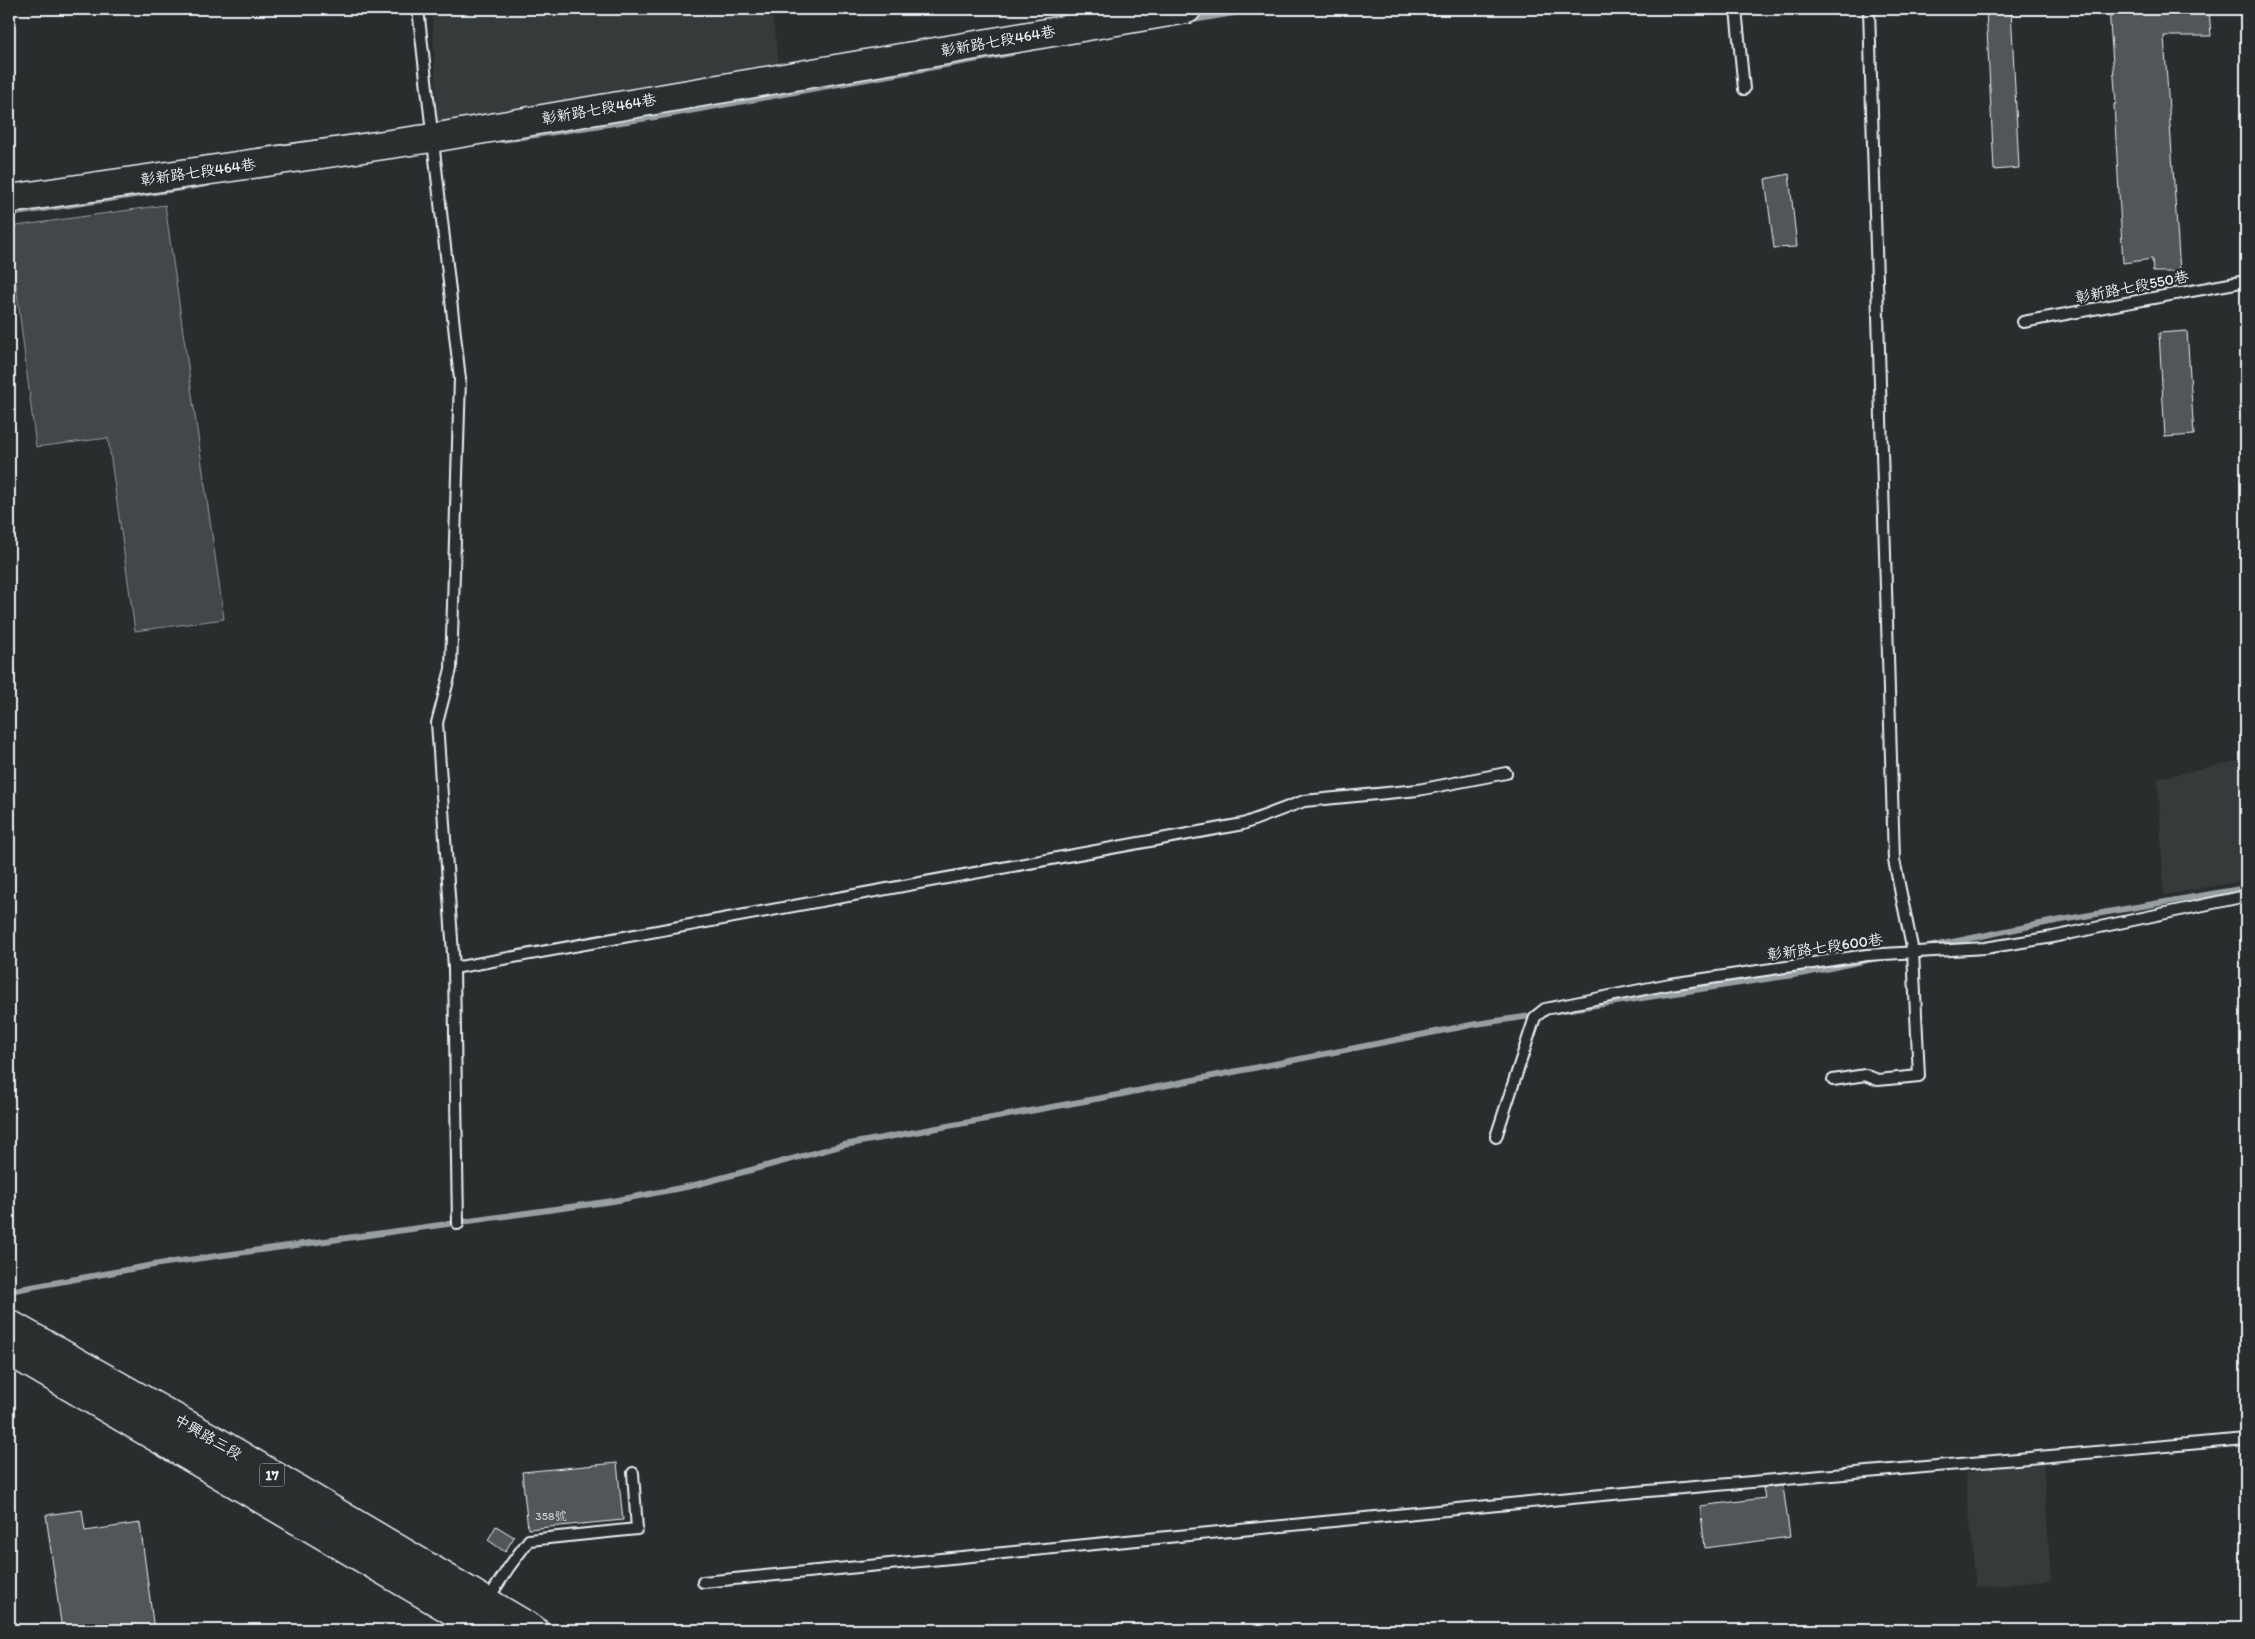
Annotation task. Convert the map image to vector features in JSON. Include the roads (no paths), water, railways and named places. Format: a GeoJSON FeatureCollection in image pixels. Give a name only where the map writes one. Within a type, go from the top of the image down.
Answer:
{"type":"FeatureCollection","features":[{"type":"Feature","properties":{"kind":"street","name":"彰新路七段464巷"},"geometry":{"type":"LineString","coordinates":[[9,199],[432,138],[1187,9]]}},
{"type":"Feature","properties":{"kind":"street","name":"中興路三段"},"geometry":{"type":"LineString","coordinates":[[9,1324],[216,1441],[534,1630]]}},
{"type":"Feature","properties":{"kind":"street","name":"中興路三段"},"geometry":{"type":"LineString","coordinates":[[9,1351],[485,1630]]}},
{"type":"Feature","properties":{"kind":"lane"},"geometry":{"type":"LineString","coordinates":[[418,9],[460,379],[451,668],[437,723],[454,968],[458,1224]]}},
{"type":"Feature","properties":{"kind":"lane"},"geometry":{"type":"LineString","coordinates":[[1736,9],[1744,89]]}},
{"type":"Feature","properties":{"kind":"lane"},"geometry":{"type":"LineString","coordinates":[[1833,1080],[1865,1074],[1878,1080],[1918,1076],[1913,952],[1894,860],[1869,9]]}},
{"type":"Feature","properties":{"kind":"lane","name":"彰新路七段550巷"},"geometry":{"type":"LineString","coordinates":[[2023,322],[2246,281]]}},
{"type":"Feature","properties":{"kind":"lane"},"geometry":{"type":"LineString","coordinates":[[454,968],[1243,824],[1304,801],[1418,790],[1506,772]]}},
{"type":"Feature","properties":{"kind":"lane","name":"彰新路七段600巷"},"geometry":{"type":"LineString","coordinates":[[1496,1137],[1535,1017],[1545,1009],[1670,984],[1867,955],[1985,948],[2053,937],[2246,896]]}},
{"type":"Feature","properties":{"kind":"lane"},"geometry":{"type":"LineString","coordinates":[[703,1582],[1592,1496],[2246,1439]]}},
{"type":"Feature","properties":{"kind":"lane"},"geometry":{"type":"LineString","coordinates":[[487,1602],[509,1566],[529,1540],[637,1529],[633,1473]]}},
{"type":"Feature","properties":{"kind":"waterway"},"geometry":{"type":"LineString","coordinates":[[1187,21],[1257,9]]}},
{"type":"Feature","properties":{"kind":"waterway"},"geometry":{"type":"LineString","coordinates":[[502,140],[661,116],[1012,53]]}},
{"type":"Feature","properties":{"kind":"waterway"},"geometry":{"type":"LineString","coordinates":[[9,214],[208,184]]}},
{"type":"Feature","properties":{"kind":"waterway"},"geometry":{"type":"LineString","coordinates":[[1928,947],[2050,922],[2246,888]]}},
{"type":"Feature","properties":{"kind":"waterway"},"geometry":{"type":"LineString","coordinates":[[1557,1011],[1806,973],[1877,958]]}},
{"type":"Feature","properties":{"kind":"waterway"},"geometry":{"type":"LineString","coordinates":[[9,1291],[159,1264],[613,1201],[691,1186],[844,1145],[1112,1096],[1476,1024],[1537,1015]]}}]}
